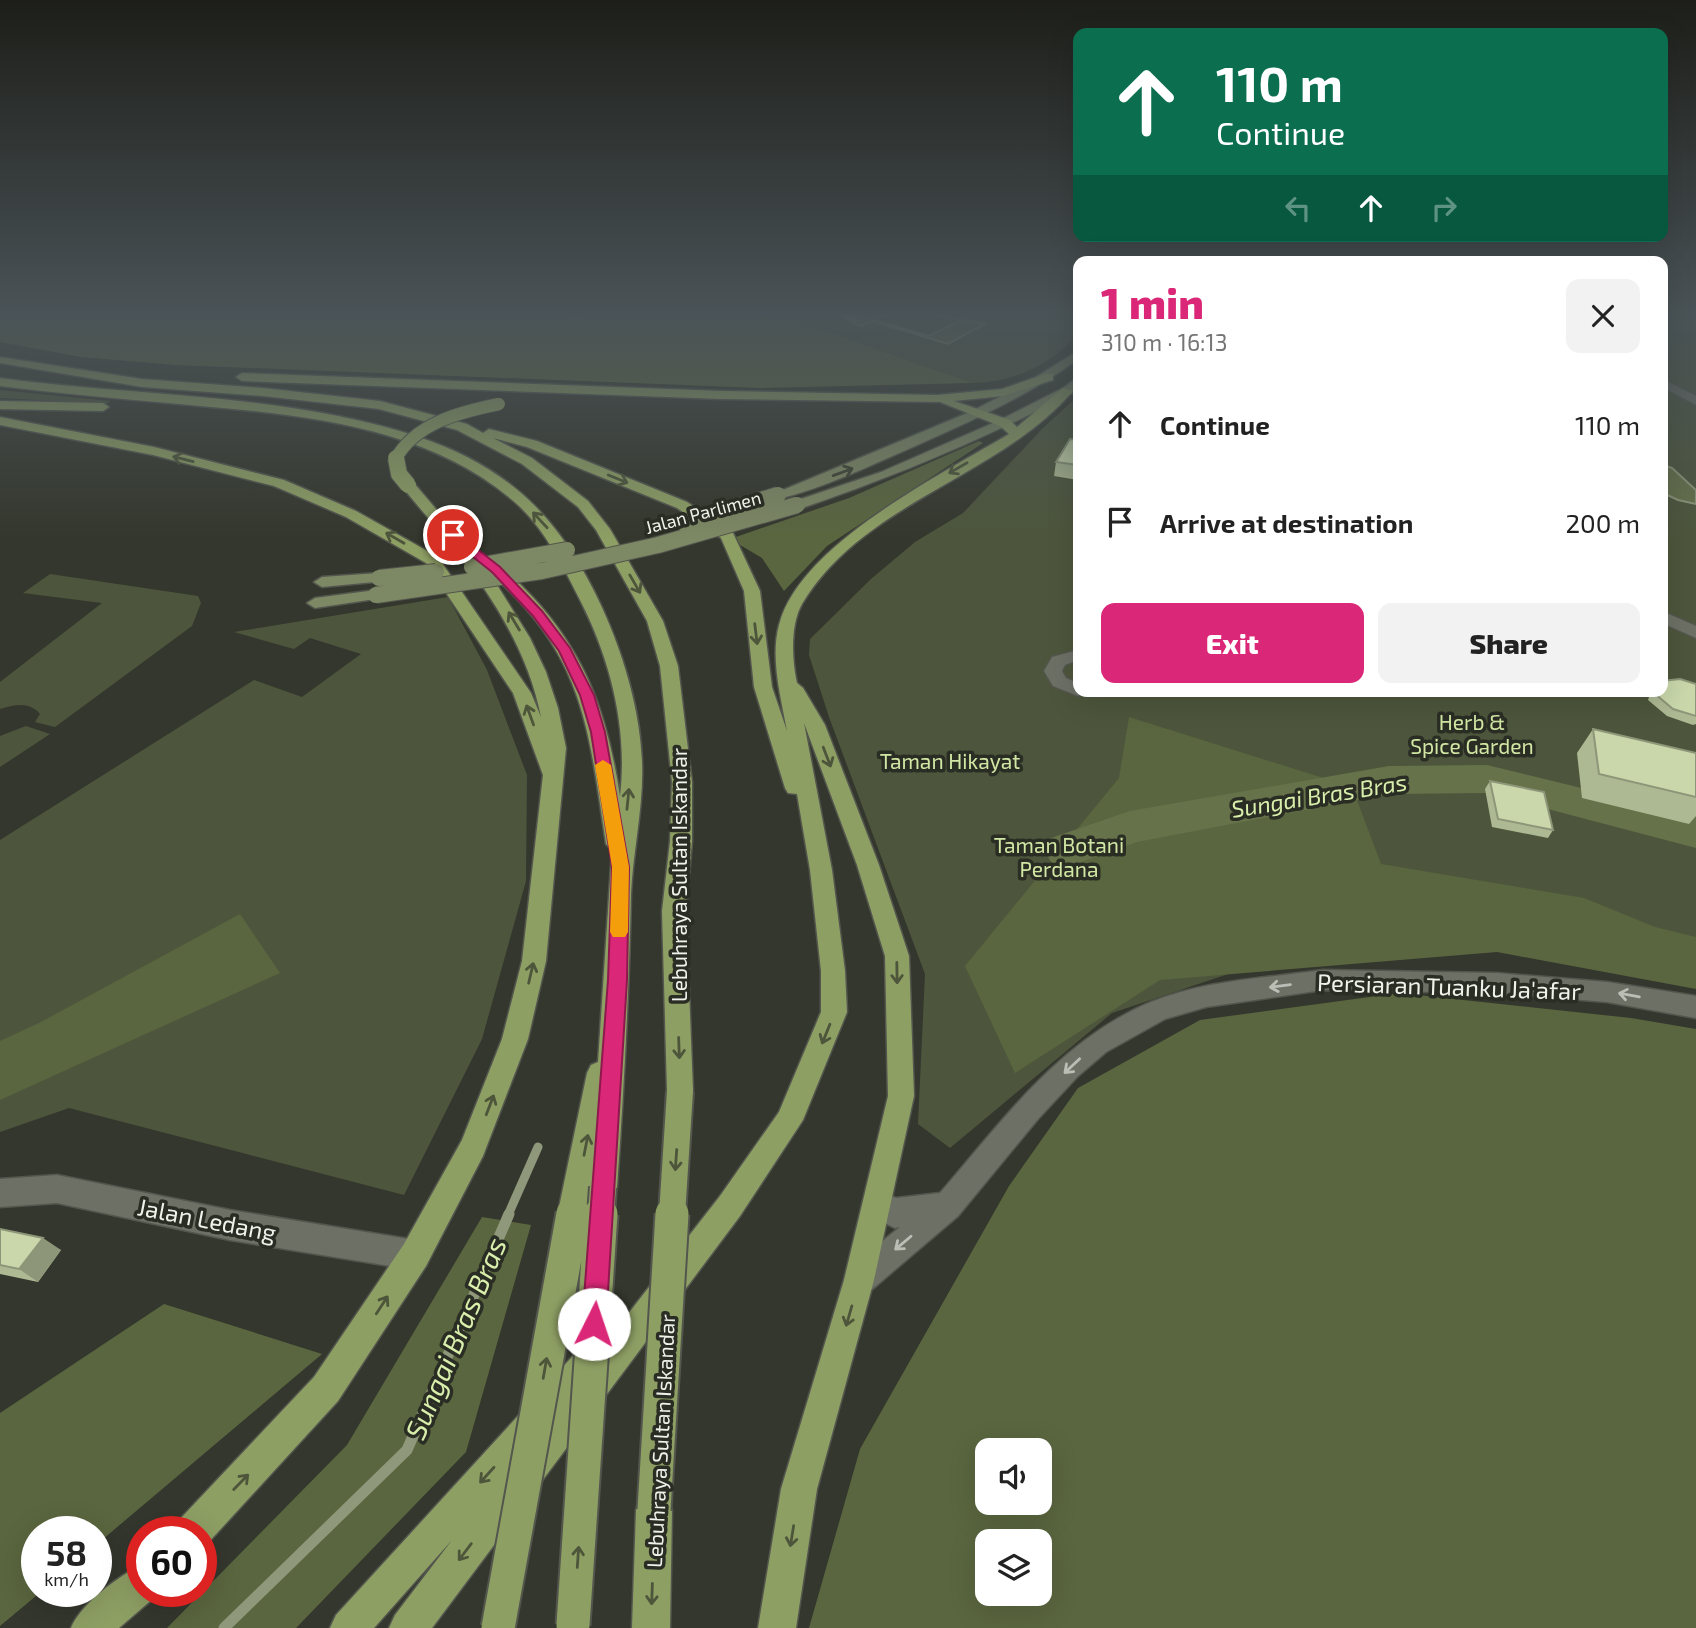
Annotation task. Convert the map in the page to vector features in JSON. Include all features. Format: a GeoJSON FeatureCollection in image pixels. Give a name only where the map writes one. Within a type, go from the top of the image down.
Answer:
{"type":"FeatureCollection","features":[{"type":"Feature","properties":{"kind":"main road"},"geometry":{"type":"LineString","coordinates":[[52,389],[253,408],[380,430],[420,442],[470,465],[514,495],[548,529],[586,592],[615,660],[628,707],[633,761],[621,867],[618,980],[573,1627]]}},
{"type":"Feature","properties":{"kind":"main road","name":"Lebuhraya Sultan Iskandar"},"geometry":{"type":"LineString","coordinates":[[222,389],[380,405],[462,427],[527,461],[583,504],[603,529],[655,621],[669,666],[682,782],[681,841],[674,911],[680,1091],[654,1510],[651,1628]]}},
{"type":"Feature","properties":{"kind":"main road"},"geometry":{"type":"LineString","coordinates":[[564,389],[937,399],[1012,389]]}},
{"type":"Feature","properties":{"kind":"main road"},"geometry":{"type":"LineString","coordinates":[[208,1516],[326,1389],[415,1255],[473,1147],[515,1040],[534,961],[554,779],[556,748],[551,715],[520,631],[489,580],[399,474],[395,459],[406,442],[421,430],[454,415],[512,402],[721,395]]}},
{"type":"Feature","properties":{"kind":"main road"},"geometry":{"type":"LineString","coordinates":[[937,399],[1011,428]]}},
{"type":"Feature","properties":{"kind":"main road"},"geometry":{"type":"LineString","coordinates":[[0,405],[227,411],[380,430]]}},
{"type":"Feature","properties":{"kind":"main road"},"geometry":{"type":"LineString","coordinates":[[0,421],[154,452],[279,483],[351,514],[432,560],[522,693],[554,779]]}},
{"type":"Feature","properties":{"kind":"main road"},"geometry":{"type":"LineString","coordinates":[[462,427],[532,444],[682,505],[728,536],[752,591],[763,687],[821,870]]}},
{"type":"Feature","properties":{"kind":"main road"},"geometry":{"type":"LineString","coordinates":[[408,1628],[730,1206],[789,1120],[834,1012],[833,971],[821,870],[786,674],[786,628],[793,605],[828,561],[879,518],[1011,428]]}},
{"type":"Feature","properties":{"kind":"main road"},"geometry":{"type":"LineString","coordinates":[[453,535],[496,569],[538,613],[566,651],[587,695],[598,732],[621,867]]}},
{"type":"Feature","properties":{"kind":"main road"},"geometry":{"type":"LineString","coordinates":[[777,1628],[799,1489],[859,1280],[901,1096],[897,956],[868,865],[815,725],[786,674]]}},
{"type":"Feature","properties":{"kind":"main road"},"geometry":{"type":"LineString","coordinates":[[498,1628],[618,980]]}},
{"type":"Feature","properties":{"kind":"main road"},"geometry":{"type":"LineString","coordinates":[[349,1628],[730,1206]]}},
{"type":"Feature","properties":{"kind":"main road"},"geometry":{"type":"LineString","coordinates":[[90,1628],[126,1598]]}},
{"type":"Feature","properties":{"kind":"street","name":"Jalan Parlimen"},"geometry":{"type":"LineString","coordinates":[[315,603],[352,598],[378,586],[422,575],[546,555],[655,531],[778,495],[866,463],[1025,389]]}},
{"type":"Feature","properties":{"kind":"street","name":"Jalan Parlimen"},"geometry":{"type":"LineString","coordinates":[[322,582],[355,579],[378,586],[542,571],[658,545],[797,505],[1011,428],[1069,389]]}},
{"type":"Feature","properties":{"kind":"street"},"geometry":{"type":"LineString","coordinates":[[1674,389],[1696,401]]}},
{"type":"Feature","properties":{"kind":"street"},"geometry":{"type":"LineString","coordinates":[[866,463],[886,475]]}},
{"type":"Feature","properties":{"kind":"street"},"geometry":{"type":"LineString","coordinates":[[352,598],[355,579]]}},
{"type":"Feature","properties":{"kind":"street"},"geometry":{"type":"LineString","coordinates":[[1668,618],[1696,633]]}},
{"type":"Feature","properties":{"kind":"street"},"geometry":{"type":"LineString","coordinates":[[1073,657],[1056,662],[1053,671],[1059,682],[1073,688]]}},
{"type":"Feature","properties":{"kind":"street","name":"Persiaran Tuanku Ja'afar"},"geometry":{"type":"LineString","coordinates":[[859,1280],[948,1206],[1028,1110],[1097,1044],[1158,1010],[1206,997],[1323,980],[1496,983],[1607,992],[1696,1007]]}},
{"type":"Feature","properties":{"kind":"street","name":"Jalan Ledang"},"geometry":{"type":"LineString","coordinates":[[0,1193],[57,1189],[230,1225],[415,1255]]}},
{"type":"Feature","properties":{"kind":"street"},"geometry":{"type":"LineString","coordinates":[[877,1205],[895,1213],[948,1206]]}},
{"type":"Feature","properties":{"kind":"green space","name":"Taman Botani Perdana"},"geometry":{"type":"Polygon","coordinates":[[[1668,389],[1696,389],[1696,970],[1463,940],[1314,945],[1112,1013],[950,1148],[918,1124],[925,974],[829,717],[809,655],[810,639],[871,579],[915,542],[963,513],[1042,429],[1073,401],[1073,697],[1668,697],[1668,389]]]}},
{"type":"Feature","properties":{"kind":"green space"},"geometry":{"type":"Polygon","coordinates":[[[0,390],[111,401],[106,404],[0,398],[0,390]]]}},
{"type":"Feature","properties":{"kind":"green space"},"geometry":{"type":"Polygon","coordinates":[[[979,441],[983,443],[827,546],[784,591],[762,558],[730,539],[849,498],[979,441]]]}},
{"type":"Feature","properties":{"kind":"green space"},"geometry":{"type":"Polygon","coordinates":[[[50,574],[198,596],[201,603],[192,626],[55,727],[35,722],[40,714],[31,707],[16,705],[0,709],[0,682],[102,603],[23,593],[50,574]]]}},
{"type":"Feature","properties":{"kind":"green space"},"geometry":{"type":"Polygon","coordinates":[[[448,597],[487,670],[527,775],[526,881],[482,1039],[404,1195],[69,1108],[0,1132],[0,840],[254,680],[302,697],[361,654],[310,638],[294,649],[234,632],[448,597]]]}},
{"type":"Feature","properties":{"kind":"green space"},"geometry":{"type":"Polygon","coordinates":[[[1129,717],[1352,787],[1381,864],[1584,898],[1655,927],[1696,937],[1696,989],[1497,952],[1160,980],[1015,1073],[965,966],[1119,778],[1129,717]]]}},
{"type":"Feature","properties":{"kind":"green space"},"geometry":{"type":"Polygon","coordinates":[[[26,726],[50,734],[0,767],[0,736],[26,726]]]}},
{"type":"Feature","properties":{"kind":"green space"},"geometry":{"type":"Polygon","coordinates":[[[240,914],[280,973],[0,1100],[0,1041],[41,1022],[240,914]]]}},
{"type":"Feature","properties":{"kind":"green space"},"geometry":{"type":"Polygon","coordinates":[[[1399,993],[1631,1018],[1696,1029],[1696,1628],[809,1628],[860,1449],[1009,1186],[1078,1088],[1200,1020],[1399,993]]]}},
{"type":"Feature","properties":{"kind":"green space"},"geometry":{"type":"Polygon","coordinates":[[[482,1217],[531,1225],[466,1452],[296,1628],[167,1628],[188,1607],[217,1607],[217,1577],[347,1445],[482,1217]]]}},
{"type":"Feature","properties":{"kind":"green space"},"geometry":{"type":"Polygon","coordinates":[[[164,1304],[322,1354],[130,1516],[126,1516],[126,1520],[112,1531],[112,1516],[21,1516],[23,1607],[0,1626],[0,1413],[164,1304]]]}},
{"type":"Feature","properties":{"kind":"shaded area"},"geometry":{"type":"Polygon","coordinates":[[[1668,467],[1696,490],[1696,504],[1668,495],[1668,467]]]}},
{"type":"Feature","properties":{"kind":"building"},"geometry":{"type":"Polygon","coordinates":[[[1070,439],[1073,439],[1073,464],[1056,462],[1070,439]]]}},
{"type":"Feature","properties":{"kind":"building"},"geometry":{"type":"Polygon","coordinates":[[[1680,679],[1696,684],[1696,716],[1673,709],[1659,697],[1668,697],[1668,680],[1680,679]]]}},
{"type":"Feature","properties":{"kind":"building"},"geometry":{"type":"Polygon","coordinates":[[[1593,729],[1696,753],[1696,797],[1599,774],[1593,729]]]}},
{"type":"Feature","properties":{"kind":"building"},"geometry":{"type":"Polygon","coordinates":[[[1490,781],[1544,792],[1553,830],[1498,819],[1490,781]]]}},
{"type":"Feature","properties":{"kind":"building"},"geometry":{"type":"Polygon","coordinates":[[[0,1229],[43,1238],[19,1269],[0,1265],[0,1229]]]}},
{"type":"Feature","properties":{"kind":"waterway","name":"Sungai Bras Bras"},"geometry":{"type":"LineString","coordinates":[[1067,850],[1130,827],[1389,780],[1487,779],[1696,832]]}},
{"type":"Feature","properties":{"kind":"waterway","name":"Sungai Bras Bras"},"geometry":{"type":"LineString","coordinates":[[508,1215],[538,1147]]}},
{"type":"Feature","properties":{"kind":"waterway","name":"Sungai Bras Bras"},"geometry":{"type":"LineString","coordinates":[[224,1628],[407,1450],[509,1214]]}},
{"type":"Feature","properties":{"kind":"slow traffic"},"geometry":{"type":"LineString","coordinates":[[603,765],[621,867],[619,932]]}},
{"type":"Feature","properties":{"kind":"route"},"geometry":{"type":"LineString","coordinates":[[453,535],[496,569],[538,613],[566,651],[587,695],[598,732],[621,867],[618,980],[594,1324]]}},
{"type":"Feature","properties":{"kind":"park label","name":"Herb & Spice Garden"},"geometry":{"type":"Point","coordinates":[1472,733]}},
{"type":"Feature","properties":{"kind":"park label","name":"Taman Hikayat"},"geometry":{"type":"Point","coordinates":[950,760]}}]}
